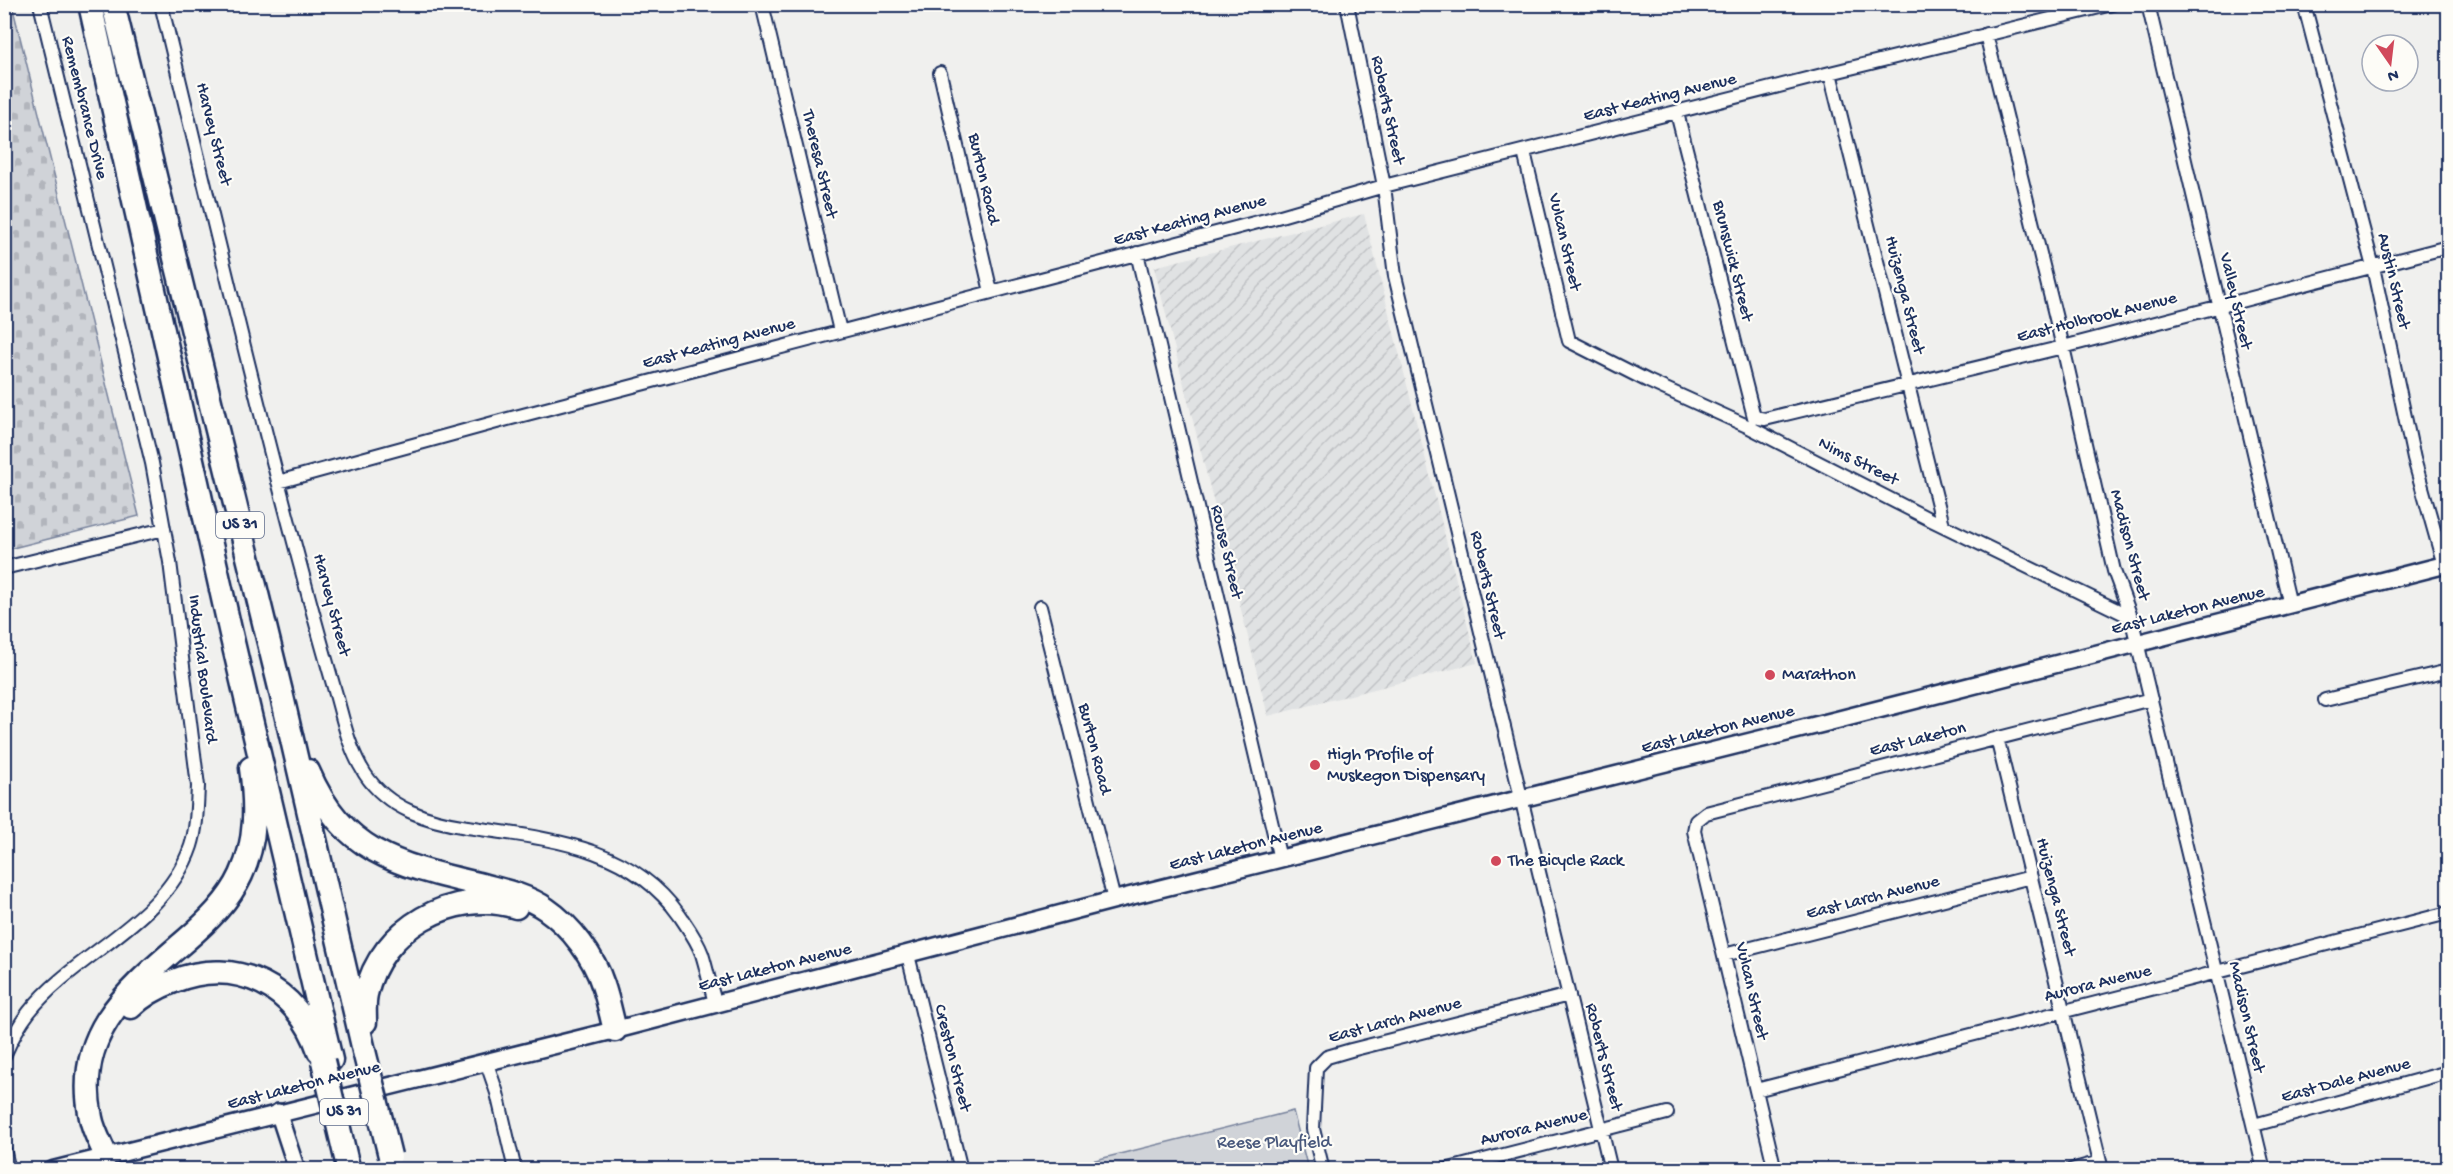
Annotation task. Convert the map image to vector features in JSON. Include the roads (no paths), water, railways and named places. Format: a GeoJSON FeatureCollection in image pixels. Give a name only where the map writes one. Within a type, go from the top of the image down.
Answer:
{"type":"FeatureCollection","features":[{"type":"Feature","properties":{"kind":"highway","name":"US 31"},"geometry":{"type":"LineString","coordinates":[[90,4],[352,1168]]}},
{"type":"Feature","properties":{"kind":"highway","name":"US 31"},"geometry":{"type":"LineString","coordinates":[[113,4],[281,692],[391,1163]]}},
{"type":"Feature","properties":{"kind":"highway"},"geometry":{"type":"LineString","coordinates":[[106,1156],[91,1119],[88,1098],[89,1065],[92,1049],[100,1029],[114,1007],[138,982],[208,921],[232,892],[242,874],[254,835],[255,809],[251,771],[227,650],[231,634]]}},
{"type":"Feature","properties":{"kind":"highway"},"geometry":{"type":"LineString","coordinates":[[281,692],[297,727],[307,769],[329,812],[339,824],[365,846],[385,857],[412,867],[520,896],[547,909],[567,928],[593,963],[603,984],[615,1030]]}},
{"type":"Feature","properties":{"kind":"highway"},"geometry":{"type":"LineString","coordinates":[[364,1049],[366,995],[372,975],[391,945],[407,929],[423,918],[448,907],[473,902],[492,902],[518,908],[543,919],[560,931],[575,948],[588,969],[615,1030]]}},
{"type":"Feature","properties":{"kind":"highway"},"geometry":{"type":"LineString","coordinates":[[106,1156],[99,1093],[102,1063],[111,1034],[122,1016],[155,988],[188,975],[204,972],[226,972],[260,981],[277,991],[299,1011],[327,1060]]}},
{"type":"Feature","properties":{"kind":"main road","name":"East Laketon Avenue"},"geometry":{"type":"LineString","coordinates":[[53,1170],[278,1112],[615,1030],[715,1002],[908,955],[1114,900],[2446,565]]}},
{"type":"Feature","properties":{"kind":"street","name":"Remembrance Drive"},"geometry":{"type":"LineString","coordinates":[[40,4],[92,220]]}},
{"type":"Feature","properties":{"kind":"street","name":"Harvey Street"},"geometry":{"type":"LineString","coordinates":[[161,4],[278,482],[343,723],[354,754],[370,780],[391,801],[421,817],[445,824],[574,845],[602,854],[630,869],[662,894],[693,934],[715,1002]]}},
{"type":"Feature","properties":{"kind":"street","name":"Theresa Street"},"geometry":{"type":"LineString","coordinates":[[762,4],[840,331]]}},
{"type":"Feature","properties":{"kind":"street","name":"Roberts Street"},"geometry":{"type":"LineString","coordinates":[[1347,4],[1384,186],[1395,276],[1611,1170]]}},
{"type":"Feature","properties":{"kind":"street","name":"East Keating Avenue"},"geometry":{"type":"LineString","coordinates":[[278,482],[1276,217],[1384,186],[2112,4]]}},
{"type":"Feature","properties":{"kind":"street","name":"Valley Street"},"geometry":{"type":"LineString","coordinates":[[2148,4],[2290,605]]}},
{"type":"Feature","properties":{"kind":"street","name":"Austin Street"},"geometry":{"type":"LineString","coordinates":[[2304,4],[2373,267],[2411,448],[2446,565]]}},
{"type":"Feature","properties":{"kind":"street","name":"Madison Street"},"geometry":{"type":"LineString","coordinates":[[1986,34],[2063,346],[2114,571],[2131,617],[2264,1170]]}},
{"type":"Feature","properties":{"kind":"street","name":"Burton Road"},"geometry":{"type":"LineString","coordinates":[[940,73],[991,292]]}},
{"type":"Feature","properties":{"kind":"street","name":"Huizenga Street"},"geometry":{"type":"LineString","coordinates":[[1830,73],[1943,525]]}},
{"type":"Feature","properties":{"kind":"street","name":"Brunswick Street"},"geometry":{"type":"LineString","coordinates":[[1677,113],[1754,417]]}},
{"type":"Feature","properties":{"kind":"street","name":"Vulcan Street"},"geometry":{"type":"LineString","coordinates":[[1524,152],[1569,340]]}},
{"type":"Feature","properties":{"kind":"street","name":"Industrial Boulevard"},"geometry":{"type":"LineString","coordinates":[[4,1056],[14,1033],[29,1011],[44,995],[134,922],[163,895],[191,846],[196,820],[198,786],[170,562],[152,463],[92,220]]}},
{"type":"Feature","properties":{"kind":"street","name":"East Holbrook Avenue"},"geometry":{"type":"LineString","coordinates":[[1754,417],[1765,419],[2218,307],[2448,247]]}},
{"type":"Feature","properties":{"kind":"street","name":"Rouse Street"},"geometry":{"type":"LineString","coordinates":[[1137,253],[1280,859]]}},
{"type":"Feature","properties":{"kind":"street","name":"Nims Street"},"geometry":{"type":"LineString","coordinates":[[1569,340],[1656,385],[1747,426],[2131,617]]}},
{"type":"Feature","properties":{"kind":"street"},"geometry":{"type":"LineString","coordinates":[[4,568],[164,529]]}},
{"type":"Feature","properties":{"kind":"street","name":"Burton Road"},"geometry":{"type":"LineString","coordinates":[[1040,607],[1114,900]]}},
{"type":"Feature","properties":{"kind":"street"},"geometry":{"type":"LineString","coordinates":[[2325,700],[2448,671]]}},
{"type":"Feature","properties":{"kind":"street","name":"East Laketon"},"geometry":{"type":"LineString","coordinates":[[1696,821],[1706,813],[2151,699]]}},
{"type":"Feature","properties":{"kind":"street","name":"Huizenga Street"},"geometry":{"type":"LineString","coordinates":[[1997,738],[2101,1166]]}},
{"type":"Feature","properties":{"kind":"street","name":"Vulcan Street"},"geometry":{"type":"LineString","coordinates":[[1696,821],[1694,831],[1775,1170]]}},
{"type":"Feature","properties":{"kind":"street","name":"East Larch Avenue"},"geometry":{"type":"LineString","coordinates":[[1724,955],[2031,877]]}},
{"type":"Feature","properties":{"kind":"street","name":"Aurora Avenue"},"geometry":{"type":"LineString","coordinates":[[1756,1090],[2448,913]]}},
{"type":"Feature","properties":{"kind":"street","name":"Creston Street"},"geometry":{"type":"LineString","coordinates":[[908,955],[961,1170]]}},
{"type":"Feature","properties":{"kind":"street","name":"East Larch Avenue"},"geometry":{"type":"LineString","coordinates":[[1323,1170],[1313,1129],[1316,1068],[1327,1057],[1569,995]]}},
{"type":"Feature","properties":{"kind":"street"},"geometry":{"type":"LineString","coordinates":[[486,1061],[497,1093],[515,1170]]}},
{"type":"Feature","properties":{"kind":"street","name":"East Dale Avenue"},"geometry":{"type":"LineString","coordinates":[[2254,1125],[2448,1072]]}},
{"type":"Feature","properties":{"kind":"street"},"geometry":{"type":"LineString","coordinates":[[278,1112],[297,1170]]}},
{"type":"Feature","properties":{"kind":"street","name":"Aurora Avenue"},"geometry":{"type":"LineString","coordinates":[[1445,1170],[1667,1113]]}},
{"type":"Feature","properties":{"kind":"street"},"geometry":{"type":"LineString","coordinates":[[4,1149],[9,1170]]}},
{"type":"Feature","properties":{"kind":"street"},"geometry":{"type":"LineString","coordinates":[[2071,1170],[2101,1166]]}},
{"type":"Feature","properties":{"kind":"place","name":"Marathon"},"geometry":{"type":"Point","coordinates":[1770,675]}},
{"type":"Feature","properties":{"kind":"place","name":"High Profile of Muskegon Dispensary"},"geometry":{"type":"Point","coordinates":[1315,765]}},
{"type":"Feature","properties":{"kind":"place","name":"The Bicycle Rack"},"geometry":{"type":"Point","coordinates":[1496,861]}},
{"type":"Feature","properties":{"kind":"park label","name":"Reese Playfield"},"geometry":{"type":"Point","coordinates":[1274,1143]}}]}
